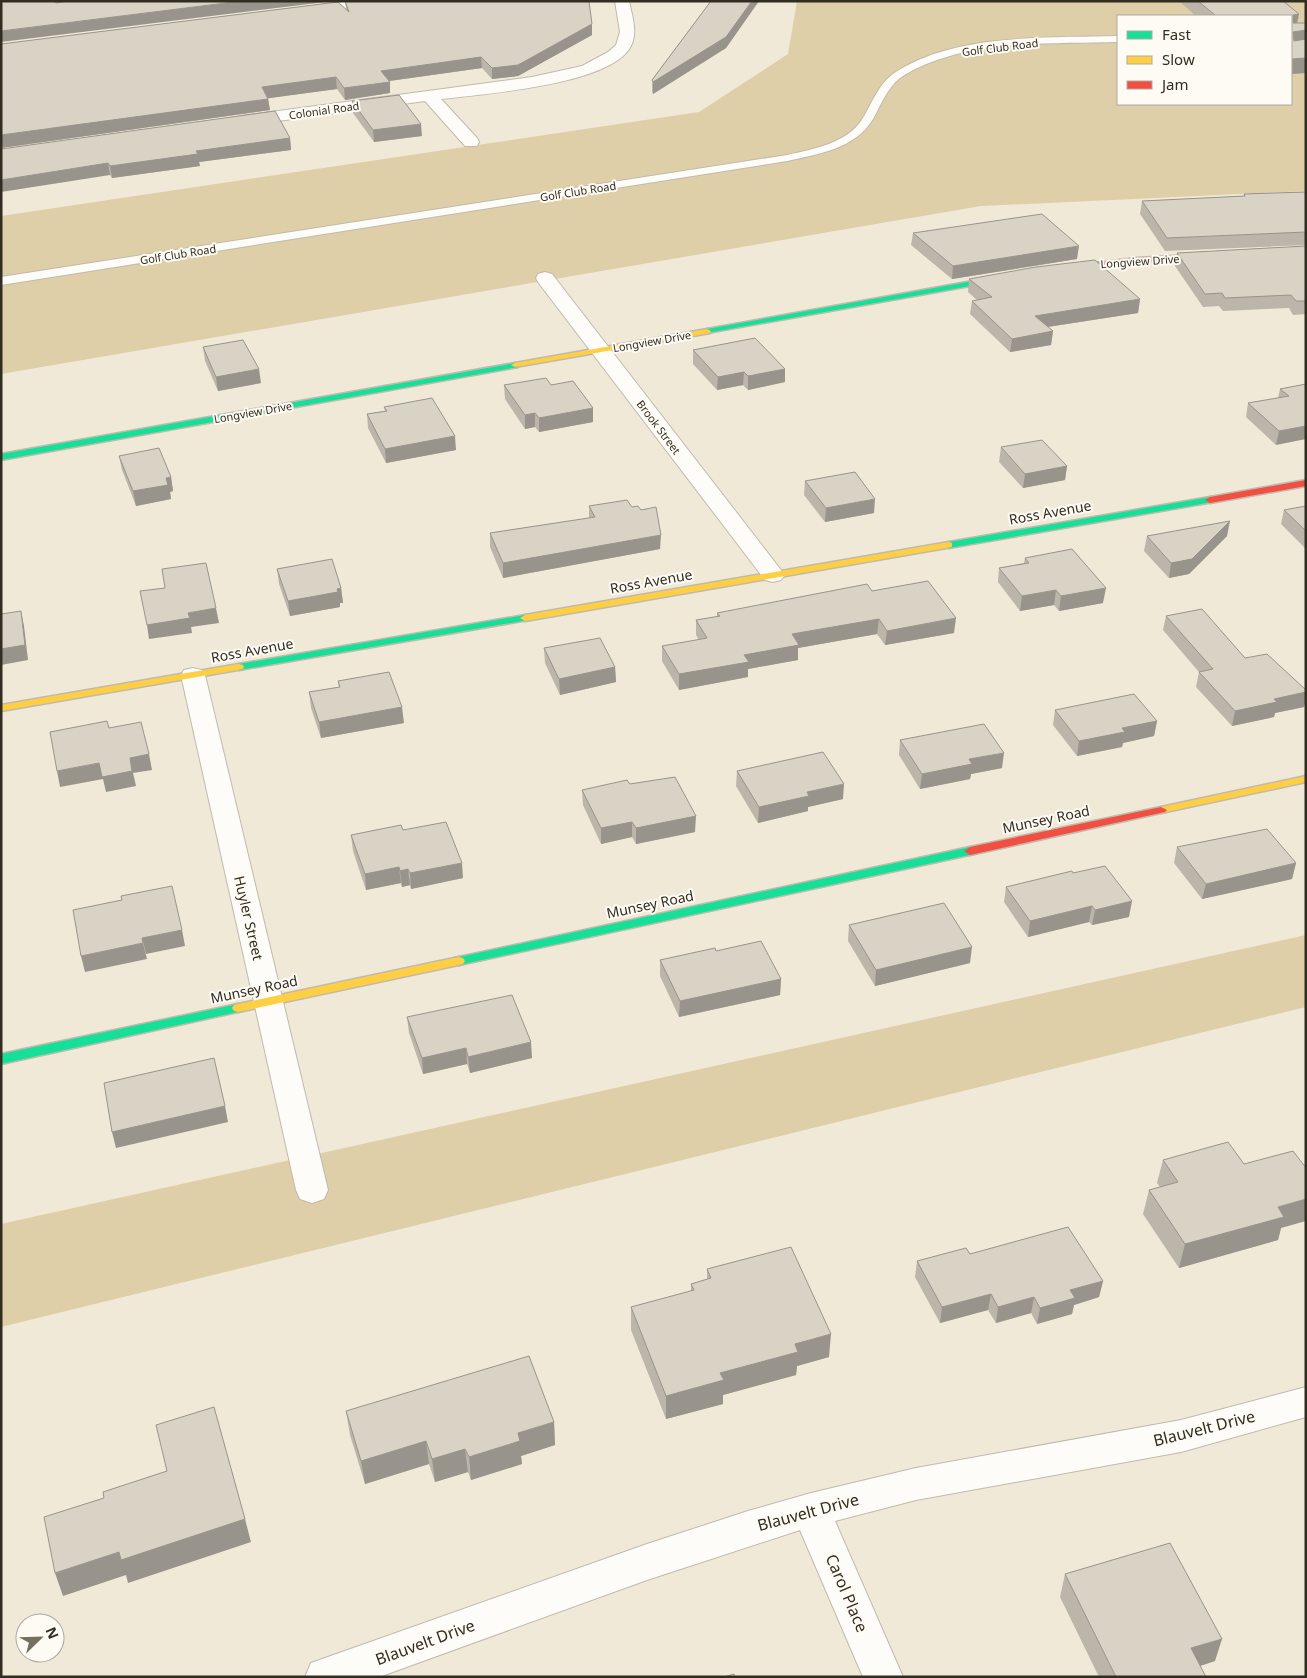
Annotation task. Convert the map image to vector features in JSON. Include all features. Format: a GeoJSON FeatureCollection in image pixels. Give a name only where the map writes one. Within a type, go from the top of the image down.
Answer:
{"type":"FeatureCollection","features":[{"type":"Feature","properties":{"kind":"street"},"geometry":{"type":"LineString","coordinates":[[287,14],[385,1]]}},
{"type":"Feature","properties":{"kind":"street","name":"Colonial Road"},"geometry":{"type":"LineString","coordinates":[[225,124],[557,78],[600,64],[622,47],[627,37],[622,1]]}},
{"type":"Feature","properties":{"kind":"street"},"geometry":{"type":"LineString","coordinates":[[429,96],[470,142]]}},
{"type":"Feature","properties":{"kind":"street","name":"Longview Drive"},"geometry":{"type":"LineString","coordinates":[[1051,270],[1137,260],[1224,255]]}},
{"type":"Feature","properties":{"kind":"street","name":"Longview Drive"},"geometry":{"type":"LineString","coordinates":[[1,457],[1015,276]]}},
{"type":"Feature","properties":{"kind":"street","name":"Brook Street"},"geometry":{"type":"LineString","coordinates":[[545,278],[773,575]]}},
{"type":"Feature","properties":{"kind":"street","name":"Ross Avenue"},"geometry":{"type":"LineString","coordinates":[[1,708],[1306,483]]}},
{"type":"Feature","properties":{"kind":"street","name":"Huyler Street"},"geometry":{"type":"LineString","coordinates":[[193,676],[312,1190]]}},
{"type":"Feature","properties":{"kind":"street","name":"Munsey Road"},"geometry":{"type":"LineString","coordinates":[[1,1059],[1306,779]]}},
{"type":"Feature","properties":{"kind":"street","name":"Blauvelt Drive"},"geometry":{"type":"LineString","coordinates":[[326,1677],[647,1562],[811,1510],[916,1484],[1181,1436],[1306,1402]]}},
{"type":"Feature","properties":{"kind":"street","name":"Carol Place"},"geometry":{"type":"LineString","coordinates":[[811,1510],[884,1677]]}},
{"type":"Feature","properties":{"kind":"lane","name":"Golf Club Road"},"geometry":{"type":"LineString","coordinates":[[1,281],[787,158],[835,144],[852,134],[864,125],[894,78],[927,60],[968,50],[1009,44],[1117,39]]}},
{"type":"Feature","properties":{"kind":"shaded area"},"geometry":{"type":"Polygon","coordinates":[[[797,1],[1306,1],[1306,191],[981,206],[1,374],[1,216],[699,112],[788,54],[797,1]]]}},
{"type":"Feature","properties":{"kind":"shaded area"},"geometry":{"type":"Polygon","coordinates":[[[1306,935],[1306,1007],[1,1327],[1,1224],[1306,935]]]}},
{"type":"Feature","properties":{"kind":"building"},"geometry":{"type":"Polygon","coordinates":[[[1,1],[55,1],[56,3],[67,1],[242,1],[1,31],[1,1]]]}},
{"type":"Feature","properties":{"kind":"building"},"geometry":{"type":"Polygon","coordinates":[[[345,1],[589,1],[592,24],[518,65],[492,68],[481,57],[381,71],[390,82],[344,88],[336,77],[262,87],[268,99],[1,135],[1,44],[338,2],[349,12],[345,1]]]}},
{"type":"Feature","properties":{"kind":"building"},"geometry":{"type":"Polygon","coordinates":[[[711,1],[752,1],[726,37],[653,82],[652,80],[711,1]]]}},
{"type":"Feature","properties":{"kind":"building"},"geometry":{"type":"Polygon","coordinates":[[[1198,1],[1283,1],[1299,14],[1293,15],[1293,23],[1306,23],[1306,30],[1293,32],[1294,41],[1306,39],[1306,58],[1292,59],[1292,15],[1215,15],[1198,1]]]}},
{"type":"Feature","properties":{"kind":"building"},"geometry":{"type":"Polygon","coordinates":[[[399,95],[421,124],[373,130],[352,101],[399,95]]]}},
{"type":"Feature","properties":{"kind":"building"},"geometry":{"type":"Polygon","coordinates":[[[275,111],[290,138],[196,151],[198,154],[110,166],[108,163],[1,180],[1,149],[275,111]]]}},
{"type":"Feature","properties":{"kind":"building"},"geometry":{"type":"Polygon","coordinates":[[[1306,192],[1306,232],[1167,238],[1142,201],[1245,196],[1244,194],[1306,192]]]}},
{"type":"Feature","properties":{"kind":"building"},"geometry":{"type":"Polygon","coordinates":[[[1042,214],[1079,246],[953,266],[913,233],[1042,214]]]}},
{"type":"Feature","properties":{"kind":"building"},"geometry":{"type":"Polygon","coordinates":[[[1306,246],[1306,301],[1296,301],[1291,295],[1225,298],[1222,293],[1205,294],[1177,253],[1306,246]]]}},
{"type":"Feature","properties":{"kind":"building"},"geometry":{"type":"Polygon","coordinates":[[[1095,260],[1140,299],[1035,316],[1053,331],[1012,339],[972,301],[992,297],[969,279],[1036,267],[1095,260]]]}},
{"type":"Feature","properties":{"kind":"building"},"geometry":{"type":"Polygon","coordinates":[[[755,338],[785,369],[748,376],[744,372],[718,377],[693,350],[755,338]]]}},
{"type":"Feature","properties":{"kind":"building"},"geometry":{"type":"Polygon","coordinates":[[[243,340],[259,369],[216,377],[203,347],[243,340]]]}},
{"type":"Feature","properties":{"kind":"building"},"geometry":{"type":"Polygon","coordinates":[[[546,378],[551,385],[573,381],[593,408],[539,418],[535,413],[525,415],[504,385],[546,378]]]}},
{"type":"Feature","properties":{"kind":"building"},"geometry":{"type":"Polygon","coordinates":[[[1306,384],[1306,426],[1279,431],[1248,403],[1289,396],[1280,389],[1306,384]]]}},
{"type":"Feature","properties":{"kind":"building"},"geometry":{"type":"Polygon","coordinates":[[[432,398],[455,436],[385,449],[367,414],[387,411],[384,407],[432,398]]]}},
{"type":"Feature","properties":{"kind":"building"},"geometry":{"type":"Polygon","coordinates":[[[1042,440],[1067,466],[1025,474],[1001,447],[1042,440]]]}},
{"type":"Feature","properties":{"kind":"building"},"geometry":{"type":"Polygon","coordinates":[[[159,448],[171,477],[166,478],[168,485],[133,491],[119,456],[159,448]]]}},
{"type":"Feature","properties":{"kind":"building"},"geometry":{"type":"Polygon","coordinates":[[[855,472],[875,499],[826,508],[805,481],[855,472]]]}},
{"type":"Feature","properties":{"kind":"building"},"geometry":{"type":"Polygon","coordinates":[[[627,500],[632,507],[638,506],[641,510],[656,507],[661,535],[503,563],[490,533],[595,517],[589,506],[627,500]]]}},
{"type":"Feature","properties":{"kind":"building"},"geometry":{"type":"Polygon","coordinates":[[[1306,506],[1306,531],[1284,510],[1306,506]]]}},
{"type":"Feature","properties":{"kind":"building"},"geometry":{"type":"Polygon","coordinates":[[[1230,521],[1192,559],[1171,563],[1147,536],[1230,521]]]}},
{"type":"Feature","properties":{"kind":"building"},"geometry":{"type":"Polygon","coordinates":[[[1072,549],[1106,588],[1061,596],[1056,590],[1022,596],[999,568],[1029,563],[1025,558],[1072,549]]]}},
{"type":"Feature","properties":{"kind":"building"},"geometry":{"type":"Polygon","coordinates":[[[332,559],[341,588],[337,589],[338,592],[288,601],[277,569],[332,559]]]}},
{"type":"Feature","properties":{"kind":"building"},"geometry":{"type":"Polygon","coordinates":[[[206,563],[216,608],[188,613],[190,618],[147,625],[140,591],[165,588],[162,569],[206,563]]]}},
{"type":"Feature","properties":{"kind":"building"},"geometry":{"type":"Polygon","coordinates":[[[928,581],[956,618],[887,631],[879,619],[792,634],[799,645],[744,655],[749,662],[679,674],[662,646],[707,638],[696,620],[720,616],[717,613],[867,584],[872,591],[928,581]]]}},
{"type":"Feature","properties":{"kind":"building"},"geometry":{"type":"Polygon","coordinates":[[[1202,609],[1245,658],[1267,654],[1306,692],[1274,699],[1277,702],[1235,711],[1199,672],[1213,669],[1166,616],[1202,609]]]}},
{"type":"Feature","properties":{"kind":"building"},"geometry":{"type":"Polygon","coordinates":[[[21,611],[25,645],[1,649],[1,614],[21,611]]]}},
{"type":"Feature","properties":{"kind":"building"},"geometry":{"type":"Polygon","coordinates":[[[600,638],[615,667],[559,679],[544,648],[600,638]]]}},
{"type":"Feature","properties":{"kind":"building"},"geometry":{"type":"Polygon","coordinates":[[[389,672],[402,707],[319,722],[309,692],[340,687],[338,681],[389,672]]]}},
{"type":"Feature","properties":{"kind":"building"},"geometry":{"type":"Polygon","coordinates":[[[1134,694],[1157,721],[1122,728],[1125,732],[1079,741],[1055,710],[1134,694]]]}},
{"type":"Feature","properties":{"kind":"building"},"geometry":{"type":"Polygon","coordinates":[[[107,721],[109,728],[141,722],[149,754],[130,758],[132,771],[102,777],[99,763],[57,771],[50,732],[107,721]]]}},
{"type":"Feature","properties":{"kind":"building"},"geometry":{"type":"Polygon","coordinates":[[[984,724],[1004,753],[969,759],[972,764],[922,774],[900,740],[984,724]]]}},
{"type":"Feature","properties":{"kind":"building"},"geometry":{"type":"Polygon","coordinates":[[[823,752],[844,784],[807,792],[809,796],[759,807],[737,771],[823,752]]]}},
{"type":"Feature","properties":{"kind":"building"},"geometry":{"type":"Polygon","coordinates":[[[675,777],[696,816],[636,828],[632,822],[601,828],[582,790],[627,780],[630,784],[675,777]]]}},
{"type":"Feature","properties":{"kind":"building"},"geometry":{"type":"Polygon","coordinates":[[[446,822],[462,863],[410,873],[408,869],[400,871],[399,867],[365,874],[351,835],[401,825],[403,830],[446,822]]]}},
{"type":"Feature","properties":{"kind":"building"},"geometry":{"type":"Polygon","coordinates":[[[1267,829],[1296,863],[1206,884],[1177,847],[1267,829]]]}},
{"type":"Feature","properties":{"kind":"building"},"geometry":{"type":"Polygon","coordinates":[[[1105,866],[1132,901],[1095,910],[1092,906],[1030,921],[1006,887],[1072,871],[1073,873],[1105,866]]]}},
{"type":"Feature","properties":{"kind":"building"},"geometry":{"type":"Polygon","coordinates":[[[172,886],[182,930],[142,938],[143,943],[81,956],[73,910],[122,900],[121,896],[172,886]]]}},
{"type":"Feature","properties":{"kind":"building"},"geometry":{"type":"Polygon","coordinates":[[[944,903],[972,947],[876,970],[849,925],[944,903]]]}},
{"type":"Feature","properties":{"kind":"building"},"geometry":{"type":"Polygon","coordinates":[[[761,941],[781,979],[680,1001],[660,960],[715,948],[716,951],[761,941]]]}},
{"type":"Feature","properties":{"kind":"building"},"geometry":{"type":"Polygon","coordinates":[[[512,995],[531,1042],[468,1057],[466,1048],[422,1058],[407,1017],[512,995]]]}},
{"type":"Feature","properties":{"kind":"building"},"geometry":{"type":"Polygon","coordinates":[[[214,1058],[225,1106],[112,1132],[104,1083],[214,1058]]]}},
{"type":"Feature","properties":{"kind":"building"},"geometry":{"type":"Polygon","coordinates":[[[1228,1142],[1244,1164],[1293,1151],[1306,1168],[1306,1199],[1278,1207],[1284,1217],[1185,1244],[1149,1190],[1178,1182],[1163,1160],[1228,1142]]]}},
{"type":"Feature","properties":{"kind":"building"},"geometry":{"type":"Polygon","coordinates":[[[1068,1227],[1103,1281],[1070,1290],[1075,1298],[1040,1308],[1034,1297],[998,1307],[991,1294],[942,1307],[917,1261],[966,1248],[970,1254],[1068,1227]]]}},
{"type":"Feature","properties":{"kind":"building"},"geometry":{"type":"Polygon","coordinates":[[[791,1247],[831,1334],[795,1344],[798,1352],[720,1373],[724,1380],[666,1396],[631,1307],[694,1290],[691,1284],[711,1278],[707,1269],[791,1247]]]}},
{"type":"Feature","properties":{"kind":"building"},"geometry":{"type":"Polygon","coordinates":[[[529,1356],[554,1422],[518,1433],[520,1441],[469,1457],[465,1449],[432,1459],[426,1441],[361,1461],[346,1411],[529,1356]]]}},
{"type":"Feature","properties":{"kind":"building"},"geometry":{"type":"Polygon","coordinates":[[[214,1407],[245,1519],[121,1560],[119,1552],[55,1573],[44,1517],[104,1498],[103,1492],[167,1471],[156,1425],[214,1407]]]}},
{"type":"Feature","properties":{"kind":"building"},"geometry":{"type":"Polygon","coordinates":[[[1170,1543],[1222,1639],[1191,1648],[1206,1677],[1116,1677],[1065,1574],[1170,1543]]]}},
{"type":"Feature","properties":{"kind":"building"},"geometry":{"type":"Polygon","coordinates":[[[734,1674],[735,1677],[724,1677],[734,1674]]]}},
{"type":"Feature","properties":{"kind":"traffic: fast"},"geometry":{"type":"LineString","coordinates":[[707,331],[1006,277]]}},
{"type":"Feature","properties":{"kind":"traffic: fast"},"geometry":{"type":"LineString","coordinates":[[1,457],[515,365]]}},
{"type":"Feature","properties":{"kind":"traffic: fast"},"geometry":{"type":"LineString","coordinates":[[949,545],[1210,500]]}},
{"type":"Feature","properties":{"kind":"traffic: fast"},"geometry":{"type":"LineString","coordinates":[[239,667],[525,618]]}},
{"type":"Feature","properties":{"kind":"traffic: fast"},"geometry":{"type":"LineString","coordinates":[[459,961],[970,851]]}},
{"type":"Feature","properties":{"kind":"traffic: fast"},"geometry":{"type":"LineString","coordinates":[[1,1059],[238,1008]]}},
{"type":"Feature","properties":{"kind":"traffic: slow"},"geometry":{"type":"LineString","coordinates":[[515,365],[707,331]]}},
{"type":"Feature","properties":{"kind":"traffic: slow"},"geometry":{"type":"LineString","coordinates":[[525,618],[949,545]]}},
{"type":"Feature","properties":{"kind":"traffic: slow"},"geometry":{"type":"LineString","coordinates":[[1,708],[239,667]]}},
{"type":"Feature","properties":{"kind":"traffic: slow"},"geometry":{"type":"LineString","coordinates":[[1161,810],[1306,779]]}},
{"type":"Feature","properties":{"kind":"traffic: slow"},"geometry":{"type":"LineString","coordinates":[[238,1008],[459,961]]}},
{"type":"Feature","properties":{"kind":"traffic: jam"},"geometry":{"type":"LineString","coordinates":[[1061,269],[1137,260],[1212,256]]}},
{"type":"Feature","properties":{"kind":"traffic: jam"},"geometry":{"type":"LineString","coordinates":[[1210,500],[1306,483]]}},
{"type":"Feature","properties":{"kind":"traffic: jam"},"geometry":{"type":"LineString","coordinates":[[970,851],[1161,810]]}}]}
